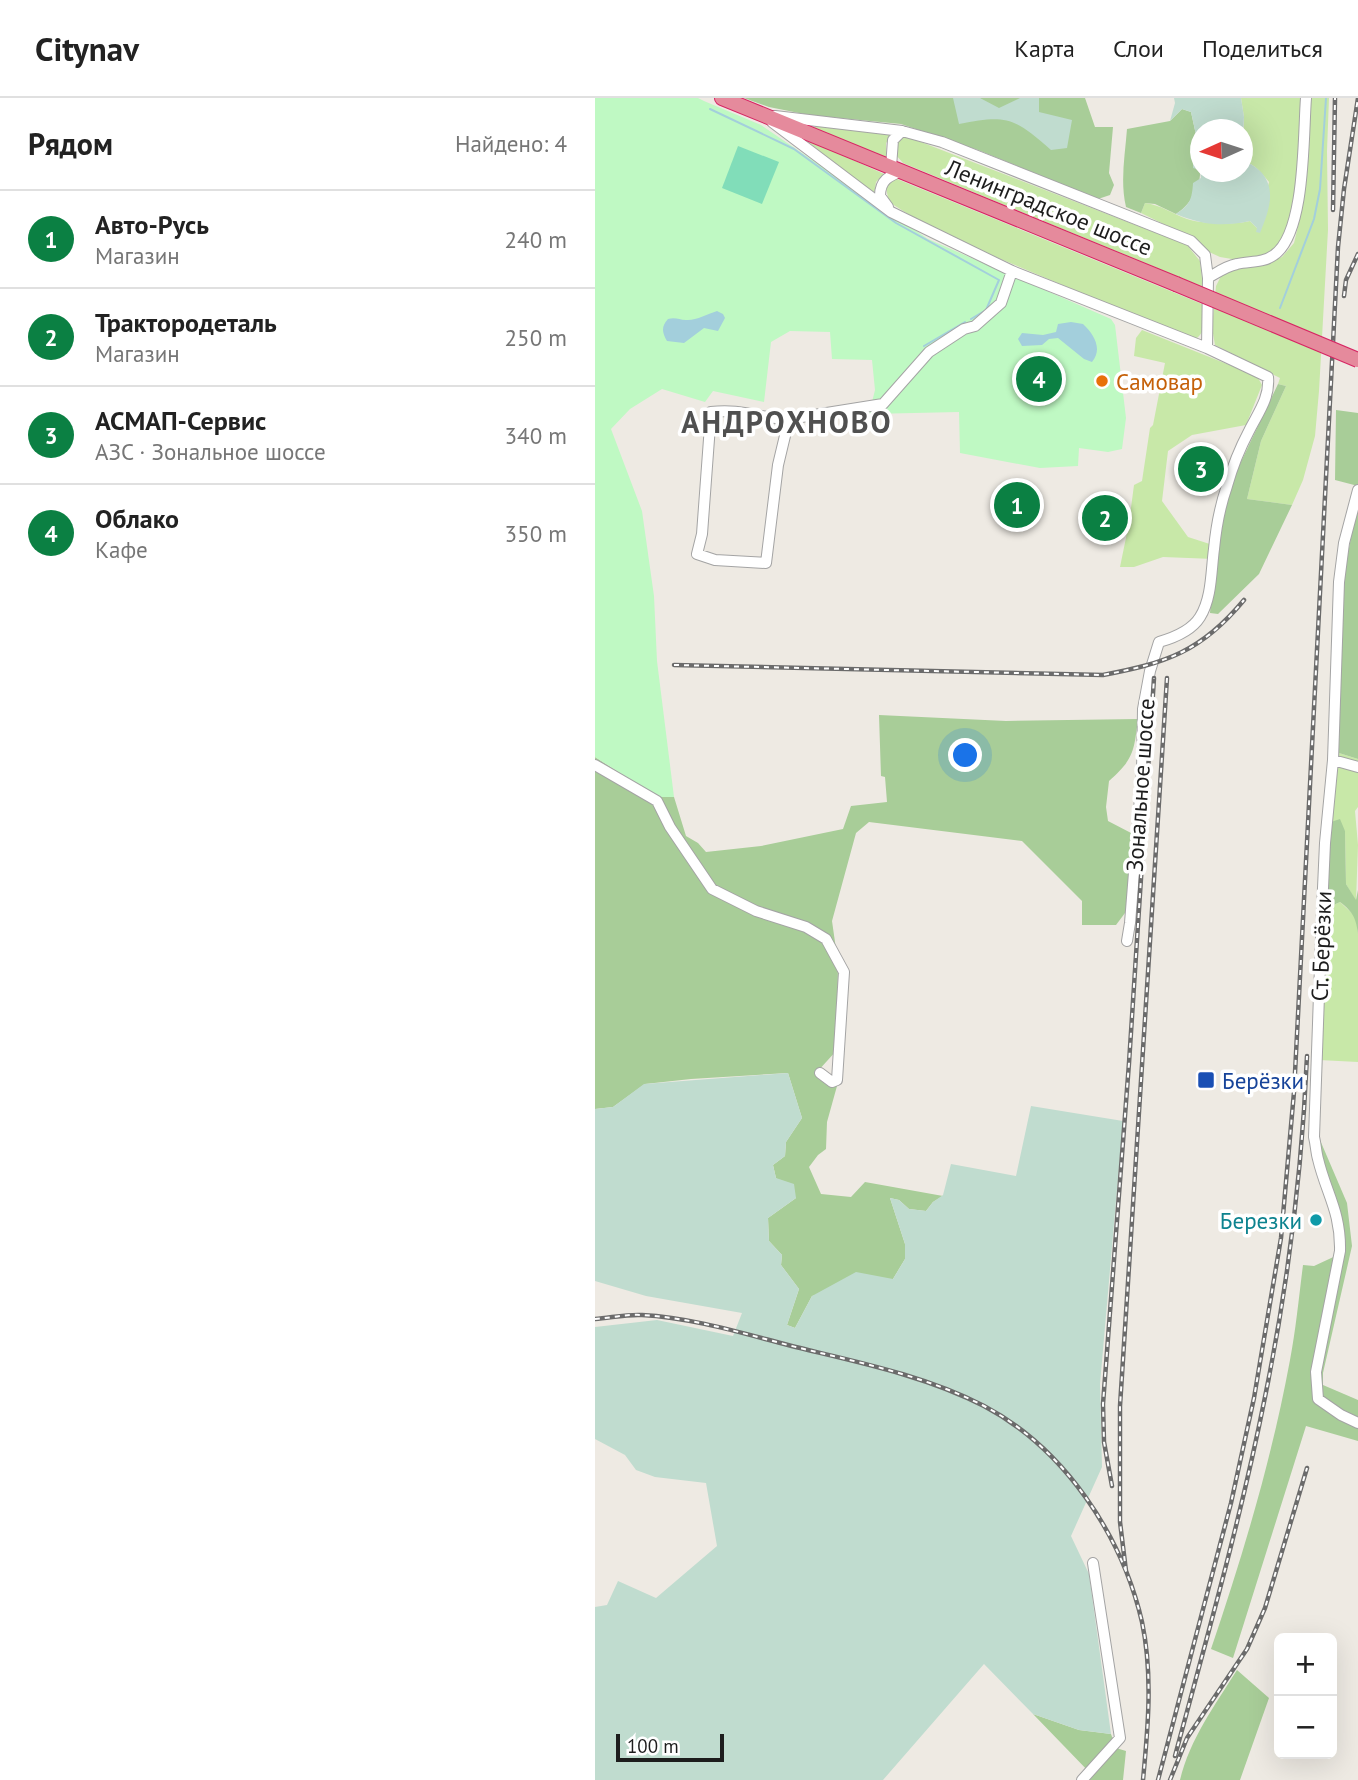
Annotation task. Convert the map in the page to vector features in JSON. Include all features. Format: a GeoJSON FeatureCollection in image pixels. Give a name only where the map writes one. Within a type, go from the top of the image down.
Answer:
{"type":"FeatureCollection","features":[{"type":"Feature","properties":{"kind":"highway","name":"Ленинградское шоссе"},"geometry":{"type":"LineString","coordinates":[[722,98],[1358,360]]}},
{"type":"Feature","properties":{"kind":"street"},"geometry":{"type":"LineString","coordinates":[[1208,278],[1225,267],[1266,260],[1285,245],[1297,212],[1306,98]]}},
{"type":"Feature","properties":{"kind":"street"},"geometry":{"type":"LineString","coordinates":[[762,114],[902,131],[942,142],[1191,242],[1205,255],[1208,278],[1207,348],[1012,271],[891,212],[762,114]]}},
{"type":"Feature","properties":{"kind":"street"},"geometry":{"type":"LineString","coordinates":[[891,212],[880,196],[880,188],[896,169],[893,140],[902,131]]}},
{"type":"Feature","properties":{"kind":"street"},"geometry":{"type":"LineString","coordinates":[[789,419],[778,465],[767,563],[715,560],[697,554],[702,534],[711,412],[743,411],[776,419],[789,419],[883,404],[929,352],[964,329],[975,326],[1001,303],[1012,271]]}},
{"type":"Feature","properties":{"kind":"street","name":"Зональное шоссе"},"geometry":{"type":"LineString","coordinates":[[1127,941],[1142,772],[1143,709],[1150,671],[1159,642],[1190,627],[1203,611],[1211,580],[1217,525],[1227,486],[1269,387],[1268,377],[1207,348]]}},
{"type":"Feature","properties":{"kind":"street","name":"Ст. Берёзки"},"geometry":{"type":"LineString","coordinates":[[1358,490],[1344,543],[1339,582],[1333,760],[1324,856],[1314,1138],[1318,1159],[1335,1205],[1341,1239],[1316,1372],[1318,1399],[1358,1423]]}},
{"type":"Feature","properties":{"kind":"street"},"geometry":{"type":"LineString","coordinates":[[1333,760],[1358,767]]}},
{"type":"Feature","properties":{"kind":"street"},"geometry":{"type":"LineString","coordinates":[[595,765],[657,801],[670,827],[712,889],[756,911],[806,927],[826,939],[844,972],[838,1080],[832,1082],[820,1073]]}},
{"type":"Feature","properties":{"kind":"street"},"geometry":{"type":"LineString","coordinates":[[1082,1780],[1120,1738],[1093,1563]]}},
{"type":"Feature","properties":{"kind":"green space"},"geometry":{"type":"Polygon","coordinates":[[[595,98],[698,98],[761,125],[928,239],[1111,319],[1115,325],[1126,418],[1122,449],[1108,452],[1079,448],[1078,466],[1040,468],[960,453],[959,412],[869,414],[875,390],[872,360],[832,359],[830,332],[790,331],[771,342],[764,402],[713,391],[705,402],[662,389],[630,409],[611,429],[642,511],[654,596],[657,661],[674,797],[658,797],[595,757],[595,98]]]}},
{"type":"Feature","properties":{"kind":"green space"},"geometry":{"type":"Polygon","coordinates":[[[744,98],[1085,98],[1095,127],[1113,127],[1109,173],[1114,185],[1110,195],[1098,199],[978,150],[901,124],[809,115],[769,107],[744,98]]]}},
{"type":"Feature","properties":{"kind":"green space"},"geometry":{"type":"Polygon","coordinates":[[[953,98],[980,98],[999,108],[1020,98],[1039,98],[1039,112],[1072,120],[1067,148],[1051,150],[1019,125],[1000,119],[959,124],[953,98]]]}},
{"type":"Feature","properties":{"kind":"green space"},"geometry":{"type":"Polygon","coordinates":[[[1174,98],[1241,98],[1244,119],[1193,119],[1191,112],[1182,109],[1170,121],[1174,98]]]}},
{"type":"Feature","properties":{"kind":"green space"},"geometry":{"type":"Polygon","coordinates":[[[1241,98],[1302,98],[1299,161],[1291,223],[1278,246],[1266,254],[1238,260],[1220,257],[1207,251],[1194,239],[1141,213],[1145,203],[1193,221],[1250,221],[1257,228],[1269,182],[1253,166],[1253,119],[1244,117],[1241,98]]]}},
{"type":"Feature","properties":{"kind":"green space"},"geometry":{"type":"Polygon","coordinates":[[[1311,98],[1329,98],[1328,230],[1315,436],[1303,480],[1292,505],[1247,499],[1261,441],[1286,386],[1278,384],[1280,378],[1215,345],[1212,328],[1216,286],[1221,276],[1232,269],[1260,265],[1282,257],[1294,243],[1301,214],[1311,98]]]}},
{"type":"Feature","properties":{"kind":"green space"},"geometry":{"type":"Polygon","coordinates":[[[1182,109],[1191,112],[1190,182],[1199,182],[1194,195],[1176,214],[1155,204],[1145,203],[1141,213],[1126,207],[1123,178],[1127,129],[1170,121],[1182,109]]]}},
{"type":"Feature","properties":{"kind":"green space"},"geometry":{"type":"Polygon","coordinates":[[[816,125],[894,133],[886,143],[886,157],[814,129],[816,125]]]}},
{"type":"Feature","properties":{"kind":"green space"},"geometry":{"type":"Polygon","coordinates":[[[802,137],[884,174],[876,182],[874,195],[802,137]]]}},
{"type":"Feature","properties":{"kind":"green space"},"geometry":{"type":"Polygon","coordinates":[[[908,137],[1187,245],[1200,261],[1203,287],[903,163],[896,155],[897,140],[908,137]]]}},
{"type":"Feature","properties":{"kind":"green space"},"geometry":{"type":"Polygon","coordinates":[[[738,146],[779,162],[762,204],[722,188],[738,146]]]}},
{"type":"Feature","properties":{"kind":"green space"},"geometry":{"type":"Polygon","coordinates":[[[1253,166],[1267,180],[1270,195],[1260,233],[1256,232],[1257,228],[1250,221],[1213,224],[1176,214],[1191,197],[1193,183],[1253,182],[1253,166]]]}},
{"type":"Feature","properties":{"kind":"green space"},"geometry":{"type":"Polygon","coordinates":[[[897,179],[1202,304],[1203,331],[1197,338],[1184,336],[979,250],[919,221],[889,202],[886,188],[892,180],[897,179]]]}},
{"type":"Feature","properties":{"kind":"green space"},"geometry":{"type":"Polygon","coordinates":[[[1142,330],[1257,376],[1262,385],[1246,425],[1192,435],[1168,451],[1162,501],[1188,537],[1216,546],[1214,559],[1163,557],[1134,567],[1120,567],[1134,485],[1142,481],[1150,428],[1153,425],[1165,363],[1134,356],[1136,338],[1142,330]]]}},
{"type":"Feature","properties":{"kind":"green space"},"geometry":{"type":"Polygon","coordinates":[[[1278,384],[1286,386],[1261,441],[1247,499],[1292,505],[1259,574],[1218,614],[1210,613],[1214,559],[1229,487],[1278,384]]]}},
{"type":"Feature","properties":{"kind":"green space"},"geometry":{"type":"Polygon","coordinates":[[[1336,410],[1358,413],[1358,486],[1335,480],[1336,410]]]}},
{"type":"Feature","properties":{"kind":"green space"},"geometry":{"type":"Polygon","coordinates":[[[1358,510],[1358,759],[1339,753],[1342,600],[1358,510]]]}},
{"type":"Feature","properties":{"kind":"green space"},"geometry":{"type":"Polygon","coordinates":[[[879,715],[1006,721],[1138,719],[1131,754],[1124,767],[1109,781],[1106,807],[1108,821],[1133,834],[1128,909],[1116,925],[1082,925],[1082,901],[1022,841],[869,822],[856,833],[832,921],[838,963],[837,1050],[817,1072],[837,1086],[827,1122],[826,1149],[809,1167],[821,1194],[851,1197],[865,1182],[943,1196],[933,1202],[926,1211],[909,1209],[899,1200],[890,1198],[905,1244],[905,1259],[893,1279],[812,1296],[795,1328],[787,1325],[799,1289],[781,1265],[782,1255],[769,1241],[768,1218],[796,1198],[776,1178],[773,1165],[785,1156],[786,1142],[802,1118],[788,1073],[645,1084],[613,1107],[595,1109],[595,757],[658,797],[674,797],[686,836],[706,852],[761,846],[843,829],[851,806],[887,802],[885,777],[881,776],[879,715]]]}},
{"type":"Feature","properties":{"kind":"green space"},"geometry":{"type":"Polygon","coordinates":[[[1339,753],[1358,759],[1358,807],[1355,811],[1358,845],[1356,901],[1346,884],[1345,831],[1331,822],[1339,753]]]}},
{"type":"Feature","properties":{"kind":"green space"},"geometry":{"type":"Polygon","coordinates":[[[1340,819],[1345,831],[1346,884],[1356,900],[1358,890],[1358,934],[1351,912],[1340,902],[1327,908],[1331,822],[1340,819]]]}},
{"type":"Feature","properties":{"kind":"green space"},"geometry":{"type":"Polygon","coordinates":[[[1340,902],[1356,917],[1358,934],[1358,1062],[1319,1060],[1327,908],[1340,902]]]}},
{"type":"Feature","properties":{"kind":"green space"},"geometry":{"type":"Polygon","coordinates":[[[788,1073],[802,1118],[786,1142],[785,1156],[773,1165],[776,1178],[794,1184],[796,1198],[768,1218],[769,1241],[782,1255],[781,1265],[799,1289],[787,1325],[795,1328],[812,1296],[856,1272],[893,1279],[905,1259],[905,1244],[890,1198],[899,1200],[909,1209],[926,1211],[943,1195],[951,1164],[1016,1176],[1031,1106],[1123,1121],[1100,1384],[1102,1467],[1071,1536],[1089,1574],[1111,1734],[1079,1730],[1033,1714],[984,1664],[883,1780],[595,1780],[595,1607],[607,1605],[618,1581],[656,1598],[717,1546],[706,1483],[655,1477],[636,1470],[625,1455],[595,1439],[595,1327],[657,1320],[733,1336],[742,1313],[646,1296],[595,1281],[595,1109],[613,1107],[644,1084],[788,1073]]]}},
{"type":"Feature","properties":{"kind":"green space"},"geometry":{"type":"Polygon","coordinates":[[[1317,1133],[1347,1203],[1352,1246],[1323,1373],[1323,1385],[1358,1400],[1358,1441],[1306,1426],[1233,1658],[1211,1649],[1245,1542],[1275,1433],[1292,1348],[1303,1265],[1314,1266],[1342,1253],[1320,1159],[1317,1133]]]}},
{"type":"Feature","properties":{"kind":"green space"},"geometry":{"type":"Polygon","coordinates":[[[1237,1670],[1269,1698],[1240,1780],[1180,1780],[1197,1736],[1237,1670]]]}},
{"type":"Feature","properties":{"kind":"green space"},"geometry":{"type":"Polygon","coordinates":[[[1033,1714],[1079,1730],[1111,1734],[1116,1748],[1126,1751],[1123,1780],[1088,1780],[1092,1775],[1033,1714]]]}},
{"type":"Feature","properties":{"kind":"water"},"geometry":{"type":"Polygon","coordinates":[[[717,311],[725,318],[718,331],[704,328],[684,343],[667,341],[663,330],[668,319],[693,319],[717,311]]]}},
{"type":"Feature","properties":{"kind":"water"},"geometry":{"type":"Polygon","coordinates":[[[1058,324],[1083,324],[1094,337],[1097,352],[1092,362],[1084,359],[1058,338],[1049,339],[1042,345],[1022,346],[1018,339],[1022,333],[1043,335],[1056,332],[1058,324]]]}},
{"type":"Feature","properties":{"kind":"waterway"},"geometry":{"type":"LineString","coordinates":[[1280,308],[1314,219],[1320,189],[1326,98]]}},
{"type":"Feature","properties":{"kind":"waterway"},"geometry":{"type":"LineString","coordinates":[[710,109],[794,149],[896,223],[999,280],[986,310],[971,319]]}},
{"type":"Feature","properties":{"kind":"waterway"},"geometry":{"type":"LineString","coordinates":[[924,346],[965,322]]}},
{"type":"Feature","properties":{"kind":"railway"},"geometry":{"type":"LineString","coordinates":[[1333,210],[1335,98]]}},
{"type":"Feature","properties":{"kind":"railway"},"geometry":{"type":"LineString","coordinates":[[1158,1780],[1231,1503],[1254,1398],[1281,1238],[1294,1092],[1338,247],[1358,98]]}},
{"type":"Feature","properties":{"kind":"railway"},"geometry":{"type":"LineString","coordinates":[[1344,296],[1346,280],[1358,254]]}},
{"type":"Feature","properties":{"kind":"railway"},"geometry":{"type":"LineString","coordinates":[[674,665],[1103,675],[1146,666],[1181,652],[1213,632],[1244,600]]}},
{"type":"Feature","properties":{"kind":"railway"},"geometry":{"type":"LineString","coordinates":[[1112,1486],[1104,1442],[1103,1404],[1154,678]]}},
{"type":"Feature","properties":{"kind":"railway"},"geometry":{"type":"LineString","coordinates":[[1126,1571],[1120,1522],[1120,1406],[1167,678]]}},
{"type":"Feature","properties":{"kind":"railway"},"geometry":{"type":"LineString","coordinates":[[1175,1756],[1256,1442],[1281,1313],[1302,1142],[1307,1056]]}},
{"type":"Feature","properties":{"kind":"railway"},"geometry":{"type":"LineString","coordinates":[[595,1319],[636,1315],[684,1320],[898,1373],[942,1387],[984,1406],[1040,1445],[1064,1470],[1104,1526],[1133,1589],[1142,1622],[1147,1661],[1148,1721],[1143,1780]]}},
{"type":"Feature","properties":{"kind":"railway"},"geometry":{"type":"LineString","coordinates":[[1170,1780],[1187,1738],[1247,1649],[1265,1608],[1307,1468]]}},
{"type":"Feature","properties":{"kind":"place","name":"Облако"},"geometry":{"type":"Point","coordinates":[1039,379]}},
{"type":"Feature","properties":{"kind":"place","name":"Самовар"},"geometry":{"type":"Point","coordinates":[1102,381]}},
{"type":"Feature","properties":{"kind":"place","name":"АСМАП-Сервис"},"geometry":{"type":"Point","coordinates":[1201,469]}},
{"type":"Feature","properties":{"kind":"place","name":"Авто-Русь"},"geometry":{"type":"Point","coordinates":[1017,505]}},
{"type":"Feature","properties":{"kind":"place","name":"Трактородеталь"},"geometry":{"type":"Point","coordinates":[1105,518]}},
{"type":"Feature","properties":{"kind":"place","name":"Берёзки"},"geometry":{"type":"Point","coordinates":[1206,1080]}},
{"type":"Feature","properties":{"kind":"place","name":"Березки"},"geometry":{"type":"Point","coordinates":[1316,1220]}},
{"type":"Feature","properties":{"kind":"district","name":"АНДРОХНОВО"},"geometry":{"type":"Point","coordinates":[787,421]}}]}
